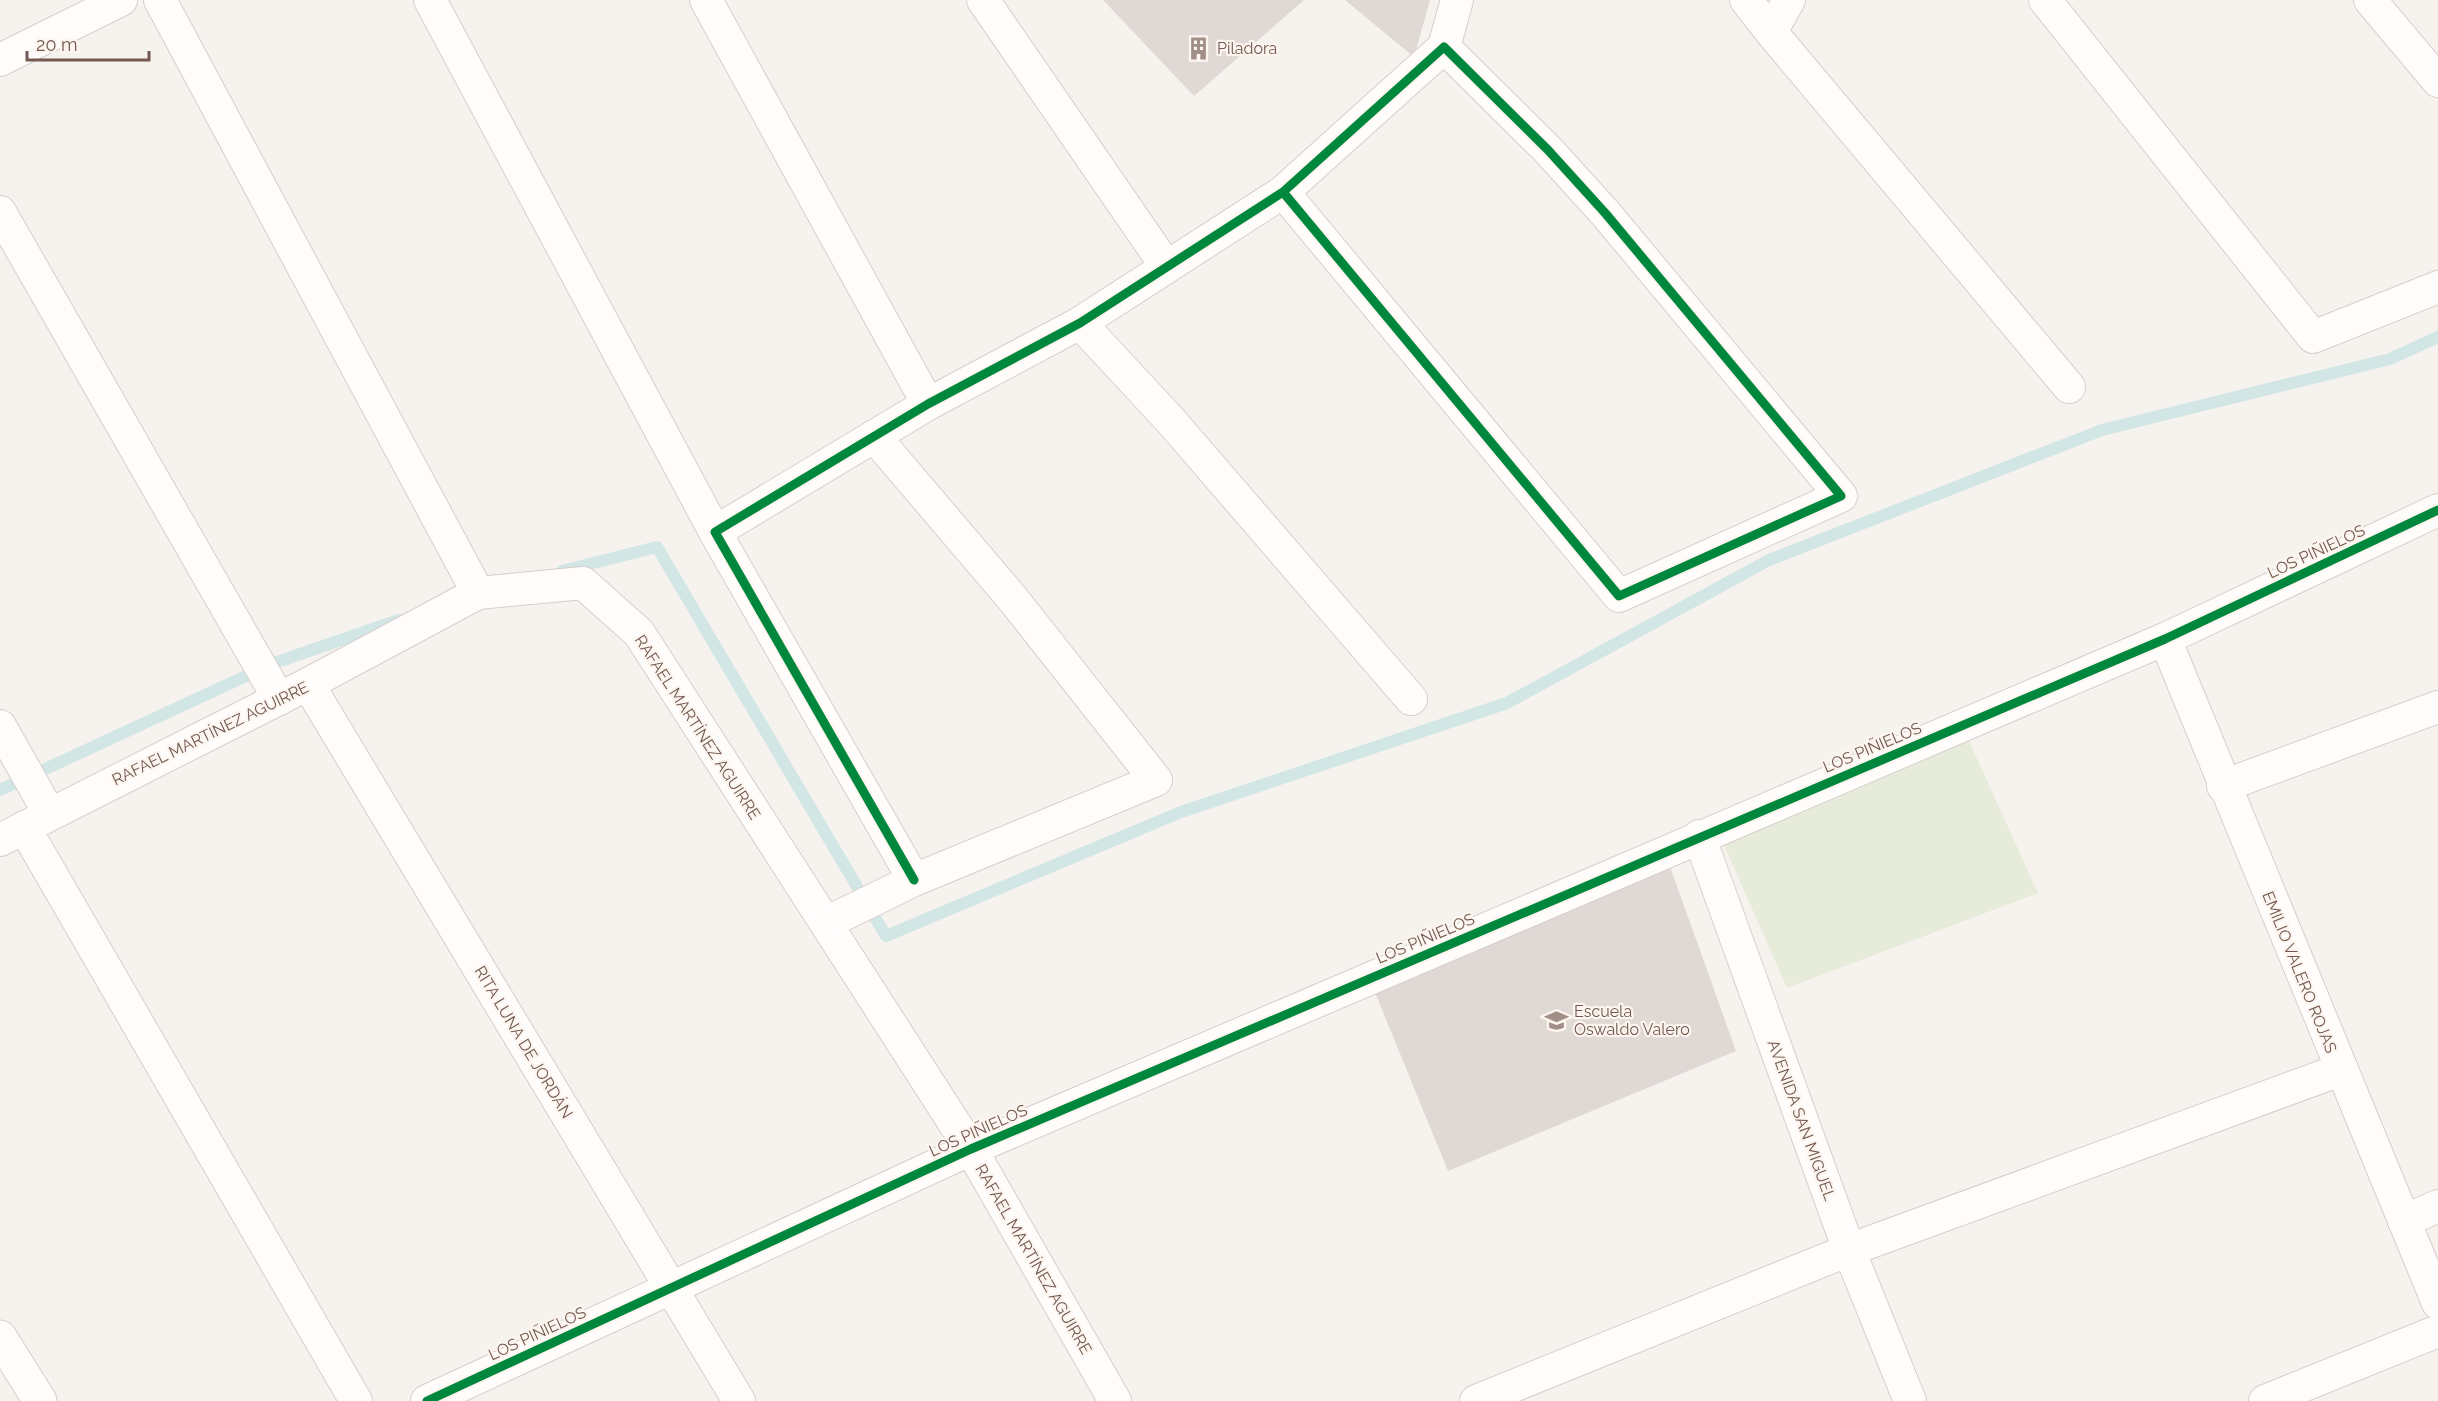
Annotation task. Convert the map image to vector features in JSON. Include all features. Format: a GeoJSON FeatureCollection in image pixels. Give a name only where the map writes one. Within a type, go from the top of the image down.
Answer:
{"type":"FeatureCollection","features":[{"type":"Feature","properties":{"kind":"main road"},"geometry":{"type":"LineString","coordinates":[[0,1336],[40,1401]]}},
{"type":"Feature","properties":{"kind":"street"},"geometry":{"type":"LineString","coordinates":[[0,60],[121,0]]}},
{"type":"Feature","properties":{"kind":"street"},"geometry":{"type":"LineString","coordinates":[[160,0],[478,593]]}},
{"type":"Feature","properties":{"kind":"street"},"geometry":{"type":"LineString","coordinates":[[430,0],[715,532],[914,880]]}},
{"type":"Feature","properties":{"kind":"street"},"geometry":{"type":"LineString","coordinates":[[706,0],[928,404]]}},
{"type":"Feature","properties":{"kind":"street"},"geometry":{"type":"LineString","coordinates":[[983,0],[1166,266]]}},
{"type":"Feature","properties":{"kind":"street"},"geometry":{"type":"LineString","coordinates":[[715,532],[928,404],[1080,323],[1283,192],[1444,47],[1457,0]]}},
{"type":"Feature","properties":{"kind":"street"},"geometry":{"type":"LineString","coordinates":[[1746,0],[2069,387]]}},
{"type":"Feature","properties":{"kind":"street"},"geometry":{"type":"LineString","coordinates":[[1771,32],[1789,0]]}},
{"type":"Feature","properties":{"kind":"street"},"geometry":{"type":"LineString","coordinates":[[2045,0],[2313,337],[2438,287]]}},
{"type":"Feature","properties":{"kind":"street"},"geometry":{"type":"LineString","coordinates":[[2370,0],[2438,81]]}},
{"type":"Feature","properties":{"kind":"street"},"geometry":{"type":"LineString","coordinates":[[1283,192],[1618,596],[1841,496],[1606,214],[1548,150],[1444,47]]}},
{"type":"Feature","properties":{"kind":"street"},"geometry":{"type":"LineString","coordinates":[[0,212],[279,699]]}},
{"type":"Feature","properties":{"kind":"street"},"geometry":{"type":"LineString","coordinates":[[1080,323],[1179,430],[1411,699]]}},
{"type":"Feature","properties":{"kind":"street"},"geometry":{"type":"LineString","coordinates":[[826,923],[914,880],[1156,780],[1012,598],[874,436]]}},
{"type":"Feature","properties":{"kind":"street","name":"LOS PIÑIELOS"},"geometry":{"type":"LineString","coordinates":[[427,1401],[971,1149],[1699,836],[2165,639],[2438,510]]}},
{"type":"Feature","properties":{"kind":"street","name":"RAFAEL MARTÍNEZ AGUIRRE"},"geometry":{"type":"LineString","coordinates":[[24,826],[279,699],[478,593],[583,583],[639,633],[971,1149],[1115,1401]]}},
{"type":"Feature","properties":{"kind":"street","name":"EMILIO VALERO ROJAS"},"geometry":{"type":"LineString","coordinates":[[2165,639],[2223,786],[2438,1303]]}},
{"type":"Feature","properties":{"kind":"street","name":"RITA LUNA DE JORDÁN"},"geometry":{"type":"LineString","coordinates":[[308,684],[739,1401]]}},
{"type":"Feature","properties":{"kind":"street"},"geometry":{"type":"LineString","coordinates":[[2223,786],[2438,707]]}},
{"type":"Feature","properties":{"kind":"street"},"geometry":{"type":"LineString","coordinates":[[0,726],[24,826],[356,1401]]}},
{"type":"Feature","properties":{"kind":"street","name":"AVENIDA SAN MIGUEL"},"geometry":{"type":"LineString","coordinates":[[1699,836],[1849,1250],[1910,1401]]}},
{"type":"Feature","properties":{"kind":"street"},"geometry":{"type":"LineString","coordinates":[[1476,1401],[1849,1250],[2340,1070]]}},
{"type":"Feature","properties":{"kind":"street"},"geometry":{"type":"LineString","coordinates":[[2404,1221],[2438,1206]]}},
{"type":"Feature","properties":{"kind":"street"},"geometry":{"type":"LineString","coordinates":[[2265,1401],[2438,1331]]}},
{"type":"Feature","properties":{"kind":"green space"},"geometry":{"type":"Polygon","coordinates":[[[1964,730],[2038,893],[1787,988],[1720,836],[1964,730]]]}},
{"type":"Feature","properties":{"kind":"building","name":"Piladora"},"geometry":{"type":"Polygon","coordinates":[[[1103,0],[1304,0],[1194,96],[1103,0]]]}},
{"type":"Feature","properties":{"kind":"building"},"geometry":{"type":"Polygon","coordinates":[[[1345,0],[1430,0],[1414,57],[1345,0]]]}},
{"type":"Feature","properties":{"kind":"building","name":"Escuela Oswaldo Valero"},"geometry":{"type":"Polygon","coordinates":[[[1668,861],[1736,1051],[1448,1171],[1374,990],[1668,861]]]}},
{"type":"Feature","properties":{"kind":"waterway"},"geometry":{"type":"LineString","coordinates":[[562,571],[657,547],[886,936],[1181,812],[1507,703],[1769,560],[2102,430],[2390,359],[2438,337]]}},
{"type":"Feature","properties":{"kind":"waterway"},"geometry":{"type":"LineString","coordinates":[[0,790],[274,663],[399,620]]}},
{"type":"Feature","properties":{"kind":"cycle path"},"geometry":{"type":"LineString","coordinates":[[914,880],[715,532],[928,404],[1080,323],[1283,192],[1619,596],[1841,496],[1606,214],[1548,150],[1444,47],[1283,192]]}},
{"type":"Feature","properties":{"kind":"cycle path"},"geometry":{"type":"LineString","coordinates":[[427,1401],[971,1149],[2165,639],[2438,510]]}},
{"type":"Feature","properties":{"kind":"place","name":"Piladora"},"geometry":{"type":"Point","coordinates":[1199,48]}},
{"type":"Feature","properties":{"kind":"place","name":"Escuela Oswaldo Valero"},"geometry":{"type":"Point","coordinates":[1556,1020]}}]}
